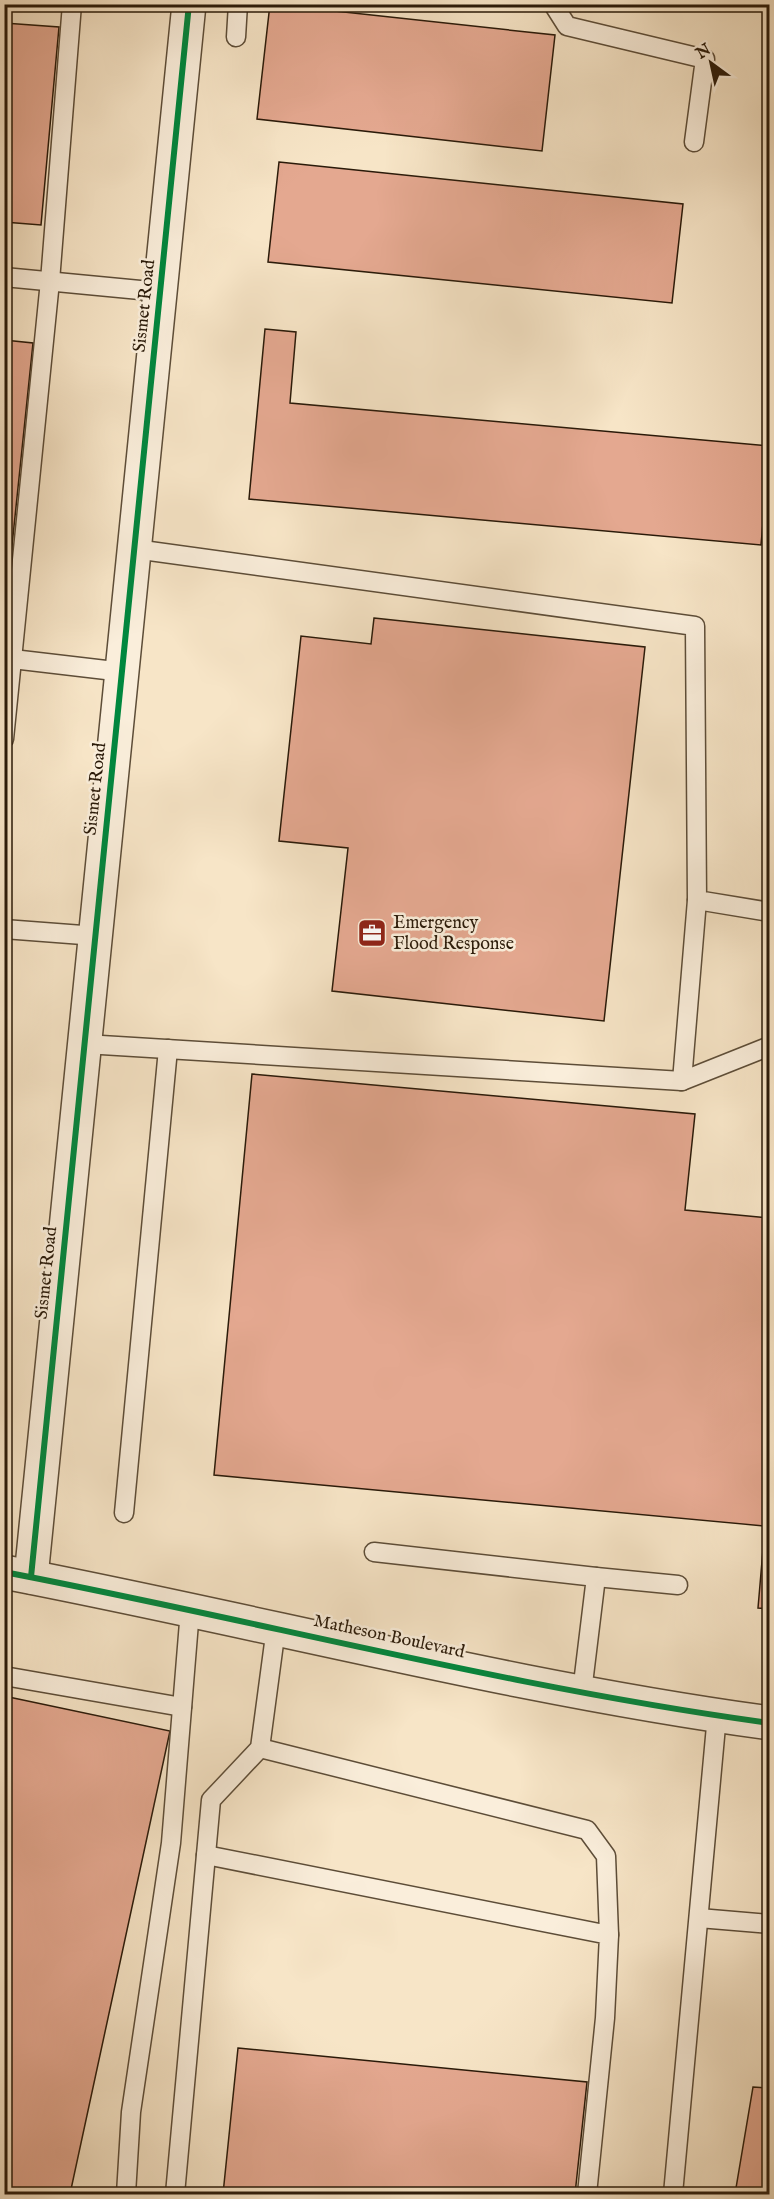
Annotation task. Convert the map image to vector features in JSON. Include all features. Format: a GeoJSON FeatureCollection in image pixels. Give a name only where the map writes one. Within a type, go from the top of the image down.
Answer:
{"type":"FeatureCollection","features":[{"type":"Feature","properties":{"kind":"street","name":"Sismet Road"},"geometry":{"type":"LineString","coordinates":[[18,1575],[85,1044],[189,4]]}},
{"type":"Feature","properties":{"kind":"street","name":"Matheson Boulevard"},"geometry":{"type":"LineString","coordinates":[[18,1575],[582,1692],[770,1723]]}},
{"type":"Feature","properties":{"kind":"lane"},"geometry":{"type":"LineString","coordinates":[[4,739],[9,658],[50,281],[72,4]]}},
{"type":"Feature","properties":{"kind":"lane"},"geometry":{"type":"LineString","coordinates":[[236,37],[238,4]]}},
{"type":"Feature","properties":{"kind":"lane"},"geometry":{"type":"LineString","coordinates":[[553,4],[567,26],[705,59],[694,142]]}},
{"type":"Feature","properties":{"kind":"lane"},"geometry":{"type":"LineString","coordinates":[[4,277],[161,292]]}},
{"type":"Feature","properties":{"kind":"lane"},"geometry":{"type":"LineString","coordinates":[[135,549],[695,626],[697,900],[682,1081]]}},
{"type":"Feature","properties":{"kind":"lane"},"geometry":{"type":"LineString","coordinates":[[9,658],[123,672]]}},
{"type":"Feature","properties":{"kind":"lane"},"geometry":{"type":"LineString","coordinates":[[697,900],[770,912]]}},
{"type":"Feature","properties":{"kind":"lane"},"geometry":{"type":"LineString","coordinates":[[4,929],[96,936]]}},
{"type":"Feature","properties":{"kind":"lane"},"geometry":{"type":"LineString","coordinates":[[85,1044],[682,1081],[770,1046]]}},
{"type":"Feature","properties":{"kind":"lane"},"geometry":{"type":"LineString","coordinates":[[124,1513],[168,1049]]}},
{"type":"Feature","properties":{"kind":"lane"},"geometry":{"type":"LineString","coordinates":[[374,1552],[678,1585]]}},
{"type":"Feature","properties":{"kind":"lane"},"geometry":{"type":"LineString","coordinates":[[582,1692],[596,1577]]}},
{"type":"Feature","properties":{"kind":"lane"},"geometry":{"type":"LineString","coordinates":[[126,2194],[131,2112],[171,1843],[190,1610]]}},
{"type":"Feature","properties":{"kind":"lane"},"geometry":{"type":"LineString","coordinates":[[175,2194],[211,1800],[260,1748],[276,1628]]}},
{"type":"Feature","properties":{"kind":"lane"},"geometry":{"type":"LineString","coordinates":[[4,1676],[182,1707]]}},
{"type":"Feature","properties":{"kind":"lane"},"geometry":{"type":"LineString","coordinates":[[673,2194],[717,1715]]}},
{"type":"Feature","properties":{"kind":"lane"},"geometry":{"type":"LineString","coordinates":[[260,1748],[587,1830],[606,1856],[609,1935],[605,2018],[587,2194]]}},
{"type":"Feature","properties":{"kind":"lane"},"geometry":{"type":"LineString","coordinates":[[206,1856],[609,1935]]}},
{"type":"Feature","properties":{"kind":"lane"},"geometry":{"type":"LineString","coordinates":[[699,1918],[770,1924]]}},
{"type":"Feature","properties":{"kind":"building"},"geometry":{"type":"Polygon","coordinates":[[[270,4],[555,35],[542,151],[257,119],[270,4]]]}},
{"type":"Feature","properties":{"kind":"building"},"geometry":{"type":"Polygon","coordinates":[[[4,23],[59,27],[41,225],[4,222],[4,23]]]}},
{"type":"Feature","properties":{"kind":"building"},"geometry":{"type":"Polygon","coordinates":[[[279,162],[683,204],[672,303],[268,262],[279,162]]]}},
{"type":"Feature","properties":{"kind":"building"},"geometry":{"type":"Polygon","coordinates":[[[265,329],[296,332],[290,403],[770,446],[761,545],[249,499],[265,329]]]}},
{"type":"Feature","properties":{"kind":"building"},"geometry":{"type":"Polygon","coordinates":[[[4,340],[33,343],[8,584],[4,584],[4,340]]]}},
{"type":"Feature","properties":{"kind":"building"},"geometry":{"type":"Polygon","coordinates":[[[374,618],[645,647],[604,1021],[332,991],[348,848],[279,841],[301,636],[371,644],[374,618]]]}},
{"type":"Feature","properties":{"kind":"building"},"geometry":{"type":"Polygon","coordinates":[[[252,1074],[695,1114],[685,1210],[770,1218],[770,1609],[758,1608],[765,1526],[214,1475],[252,1074]]]}},
{"type":"Feature","properties":{"kind":"building"},"geometry":{"type":"Polygon","coordinates":[[[4,1696],[170,1731],[70,2194],[4,2194],[4,1696]]]}},
{"type":"Feature","properties":{"kind":"building"},"geometry":{"type":"Polygon","coordinates":[[[238,2048],[587,2082],[575,2194],[223,2194],[238,2048]]]}},
{"type":"Feature","properties":{"kind":"building"},"geometry":{"type":"Polygon","coordinates":[[[753,2087],[770,2088],[770,2194],[735,2194],[753,2087]]]}},
{"type":"Feature","properties":{"kind":"cycle path"},"geometry":{"type":"LineString","coordinates":[[31,1577],[189,4]]}},
{"type":"Feature","properties":{"kind":"cycle path"},"geometry":{"type":"LineString","coordinates":[[4,1572],[577,1692],[770,1723]]}},
{"type":"Feature","properties":{"kind":"place","name":"Emergency Flood Response"},"geometry":{"type":"Point","coordinates":[372,933]}}]}
